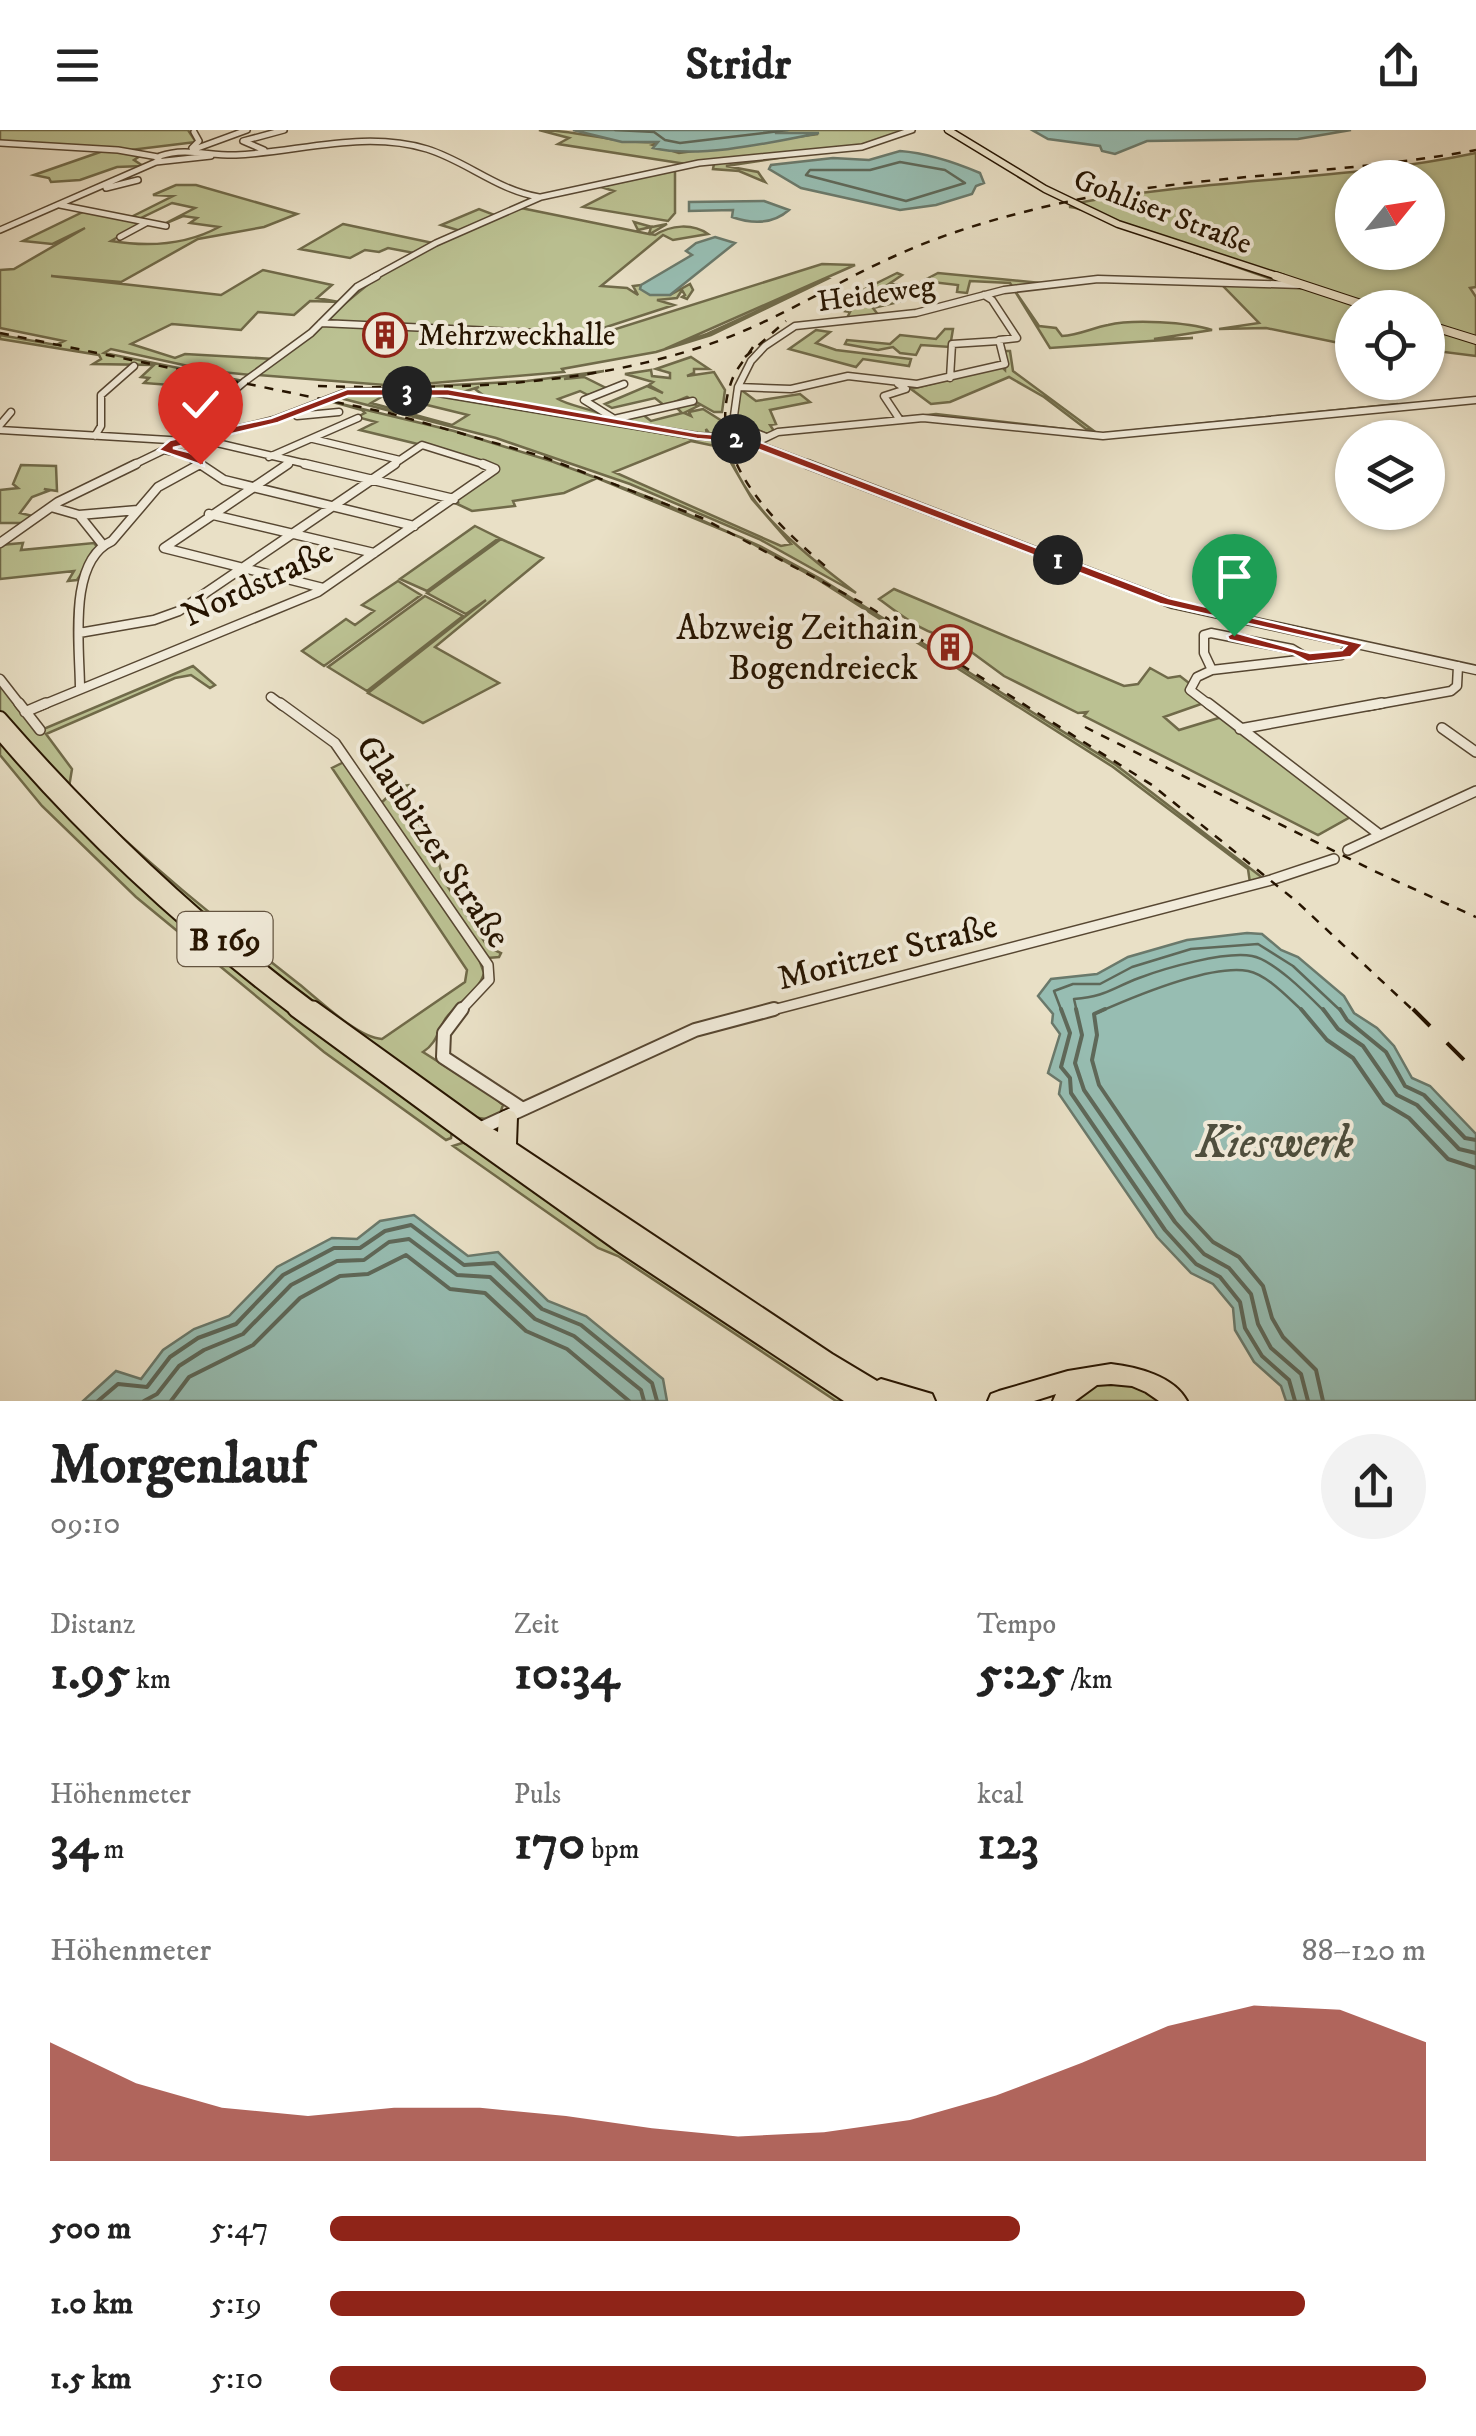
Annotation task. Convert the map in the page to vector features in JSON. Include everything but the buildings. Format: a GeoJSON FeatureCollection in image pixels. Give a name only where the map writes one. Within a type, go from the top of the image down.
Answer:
{"type":"FeatureCollection","features":[{"type":"Feature","properties":{"kind":"highway"},"geometry":{"type":"LineString","coordinates":[[507,1148],[514,1112]]}},
{"type":"Feature","properties":{"kind":"highway","name":"B 169"},"geometry":{"type":"LineString","coordinates":[[474,1132],[507,1148],[857,1394],[924,1401]]}},
{"type":"Feature","properties":{"kind":"highway","name":"B 169"},"geometry":{"type":"LineString","coordinates":[[474,1132],[857,1394],[892,1401]]}},
{"type":"Feature","properties":{"kind":"highway"},"geometry":{"type":"LineString","coordinates":[[1064,1401],[1068,1392],[1096,1374]]}},
{"type":"Feature","properties":{"kind":"highway"},"geometry":{"type":"LineString","coordinates":[[999,1401],[1096,1374],[1126,1374],[1152,1382],[1176,1401]]}},
{"type":"Feature","properties":{"kind":"main road","name":"Gohliser Straße"},"geometry":{"type":"LineString","coordinates":[[948,130],[1039,185],[1112,222],[1335,296]]}},
{"type":"Feature","properties":{"kind":"main road"},"geometry":{"type":"LineString","coordinates":[[1445,330],[1476,340]]}},
{"type":"Feature","properties":{"kind":"main road","name":"B 169"},"geometry":{"type":"LineString","coordinates":[[0,718],[70,797],[162,886],[257,965],[474,1132]]}},
{"type":"Feature","properties":{"kind":"main road","name":"B 169"},"geometry":{"type":"LineString","coordinates":[[0,733],[36,776],[154,893],[221,950],[474,1132]]}},
{"type":"Feature","properties":{"kind":"street"},"geometry":{"type":"LineString","coordinates":[[0,230],[191,148],[247,130]]}},
{"type":"Feature","properties":{"kind":"street"},"geometry":{"type":"LineString","coordinates":[[266,152],[243,141],[284,130]]}},
{"type":"Feature","properties":{"kind":"street"},"geometry":{"type":"LineString","coordinates":[[0,543],[51,507],[164,450],[321,323],[361,284],[436,243],[542,198],[662,168],[862,147],[912,130]]}},
{"type":"Feature","properties":{"kind":"street"},"geometry":{"type":"LineString","coordinates":[[191,148],[199,141],[194,132]]}},
{"type":"Feature","properties":{"kind":"street"},"geometry":{"type":"LineString","coordinates":[[0,143],[118,150],[157,162],[372,141],[411,145],[448,157],[505,190],[542,198]]}},
{"type":"Feature","properties":{"kind":"street"},"geometry":{"type":"LineString","coordinates":[[191,148],[234,161]]}},
{"type":"Feature","properties":{"kind":"street"},"geometry":{"type":"LineString","coordinates":[[114,180],[126,182]]}},
{"type":"Feature","properties":{"kind":"street"},"geometry":{"type":"LineString","coordinates":[[84,193],[138,180]]}},
{"type":"Feature","properties":{"kind":"street"},"geometry":{"type":"LineString","coordinates":[[57,204],[166,226]]}},
{"type":"Feature","properties":{"kind":"street"},"geometry":{"type":"LineString","coordinates":[[120,237],[148,222]]}},
{"type":"Feature","properties":{"kind":"street","name":"Heideweg"},"geometry":{"type":"LineString","coordinates":[[795,326],[916,313],[984,295],[1106,279],[1300,285]]}},
{"type":"Feature","properties":{"kind":"street"},"geometry":{"type":"LineString","coordinates":[[950,378],[952,344],[1017,338],[984,295]]}},
{"type":"Feature","properties":{"kind":"street"},"geometry":{"type":"LineString","coordinates":[[321,323],[537,333]]}},
{"type":"Feature","properties":{"kind":"street"},"geometry":{"type":"LineString","coordinates":[[766,437],[733,423],[738,387],[755,356],[795,326]]}},
{"type":"Feature","properties":{"kind":"street"},"geometry":{"type":"LineString","coordinates":[[900,420],[884,396],[910,386],[1005,364],[999,341]]}},
{"type":"Feature","properties":{"kind":"street"},"geometry":{"type":"LineString","coordinates":[[95,436],[101,426],[102,395],[134,366]]}},
{"type":"Feature","properties":{"kind":"street"},"geometry":{"type":"LineString","coordinates":[[738,387],[792,388],[848,376],[910,386]]}},
{"type":"Feature","properties":{"kind":"street"},"geometry":{"type":"LineString","coordinates":[[624,384],[584,400],[614,420],[693,401]]}},
{"type":"Feature","properties":{"kind":"street"},"geometry":{"type":"LineString","coordinates":[[0,427],[174,442],[290,414],[353,392],[439,391],[754,444],[1180,606],[1476,670]]}},
{"type":"Feature","properties":{"kind":"street"},"geometry":{"type":"LineString","coordinates":[[754,444],[783,432],[900,420],[946,419],[1102,436],[1476,400]]}},
{"type":"Feature","properties":{"kind":"street"},"geometry":{"type":"LineString","coordinates":[[0,427],[11,412]]}},
{"type":"Feature","properties":{"kind":"street"},"geometry":{"type":"LineString","coordinates":[[290,414],[339,412]]}},
{"type":"Feature","properties":{"kind":"street"},"geometry":{"type":"LineString","coordinates":[[269,457],[358,418]]}},
{"type":"Feature","properties":{"kind":"street"},"geometry":{"type":"LineString","coordinates":[[200,438],[454,499]]}},
{"type":"Feature","properties":{"kind":"street"},"geometry":{"type":"LineString","coordinates":[[310,438],[400,460]]}},
{"type":"Feature","properties":{"kind":"street","name":"Nordstraße"},"geometry":{"type":"LineString","coordinates":[[25,712],[323,588],[495,470],[462,455],[422,445],[400,460]]}},
{"type":"Feature","properties":{"kind":"street"},"geometry":{"type":"LineString","coordinates":[[164,450],[176,452],[222,479],[414,526]]}},
{"type":"Feature","properties":{"kind":"street"},"geometry":{"type":"LineString","coordinates":[[78,633],[154,620],[179,611],[400,460]]}},
{"type":"Feature","properties":{"kind":"street"},"geometry":{"type":"LineString","coordinates":[[290,462],[165,546],[167,550],[323,588]]}},
{"type":"Feature","properties":{"kind":"street"},"geometry":{"type":"LineString","coordinates":[[80,690],[80,580],[103,546],[112,541],[158,488],[200,464]]}},
{"type":"Feature","properties":{"kind":"street"},"geometry":{"type":"LineString","coordinates":[[51,507],[79,515],[138,510]]}},
{"type":"Feature","properties":{"kind":"street"},"geometry":{"type":"LineString","coordinates":[[210,514],[374,554]]}},
{"type":"Feature","properties":{"kind":"street"},"geometry":{"type":"LineString","coordinates":[[79,515],[103,546]]}},
{"type":"Feature","properties":{"kind":"street"},"geometry":{"type":"LineString","coordinates":[[1212,670],[1205,659],[1204,634],[1298,651],[1308,658]]}},
{"type":"Feature","properties":{"kind":"street"},"geometry":{"type":"LineString","coordinates":[[1356,644],[1346,654],[1212,670],[1197,677],[1190,690],[1380,834]]}},
{"type":"Feature","properties":{"kind":"street"},"geometry":{"type":"LineString","coordinates":[[1240,728],[1450,691],[1456,686],[1458,666]]}},
{"type":"Feature","properties":{"kind":"street"},"geometry":{"type":"LineString","coordinates":[[0,680],[40,730]]}},
{"type":"Feature","properties":{"kind":"street","name":"Glaubitzer Straße"},"geometry":{"type":"LineString","coordinates":[[271,696],[336,743],[488,964],[489,980],[452,1018],[441,1049],[443,1057],[514,1112]]}},
{"type":"Feature","properties":{"kind":"street"},"geometry":{"type":"LineString","coordinates":[[1442,728],[1476,752]]}},
{"type":"Feature","properties":{"kind":"street"},"geometry":{"type":"LineString","coordinates":[[1348,850],[1476,791]]}},
{"type":"Feature","properties":{"kind":"street","name":"Moritzer Straße"},"geometry":{"type":"LineString","coordinates":[[474,1132],[695,1030],[1272,880],[1334,860]]}},
{"type":"Feature","properties":{"kind":"green space"},"geometry":{"type":"Polygon","coordinates":[[[0,130],[188,130],[196,142],[130,150],[140,156],[134,160],[143,166],[117,167],[80,180],[51,182],[34,175],[106,150],[0,143],[0,130]]]}},
{"type":"Feature","properties":{"kind":"green space"},"geometry":{"type":"Polygon","coordinates":[[[539,130],[655,142],[660,143],[653,145],[679,153],[818,134],[774,133],[781,130],[909,130],[858,146],[726,166],[758,172],[765,182],[739,171],[713,169],[714,164],[686,164],[558,144],[569,138],[539,130]]]}},
{"type":"Feature","properties":{"kind":"green space"},"geometry":{"type":"Polygon","coordinates":[[[1476,153],[1476,287],[1470,288],[1476,297],[1476,356],[1445,352],[1445,331],[1449,332],[1445,330],[1445,290],[1335,290],[1335,342],[1266,328],[1219,329],[1259,323],[1221,284],[1109,280],[1015,291],[1039,326],[1056,328],[1062,336],[1131,322],[1175,323],[1212,330],[1154,339],[1193,338],[1050,348],[1010,283],[970,281],[967,293],[957,292],[958,285],[923,281],[938,273],[1041,283],[1118,278],[1289,285],[1116,225],[1077,203],[1335,173],[1335,270],[1445,270],[1445,160],[1437,160],[1476,153]]]}},
{"type":"Feature","properties":{"kind":"green space"},"geometry":{"type":"Polygon","coordinates":[[[666,169],[675,171],[675,213],[668,221],[583,207],[614,191],[601,187],[666,169]]]}},
{"type":"Feature","properties":{"kind":"green space"},"geometry":{"type":"Polygon","coordinates":[[[176,185],[196,185],[297,214],[264,227],[198,239],[121,282],[51,276],[221,295],[263,270],[332,285],[317,298],[339,302],[310,301],[294,315],[258,312],[241,330],[172,324],[131,344],[175,358],[185,354],[274,359],[251,375],[211,371],[111,349],[104,353],[243,381],[216,382],[210,388],[144,383],[149,378],[141,377],[154,365],[93,364],[101,359],[99,355],[0,339],[0,335],[56,345],[64,341],[0,328],[0,270],[14,269],[85,228],[52,244],[23,241],[87,210],[127,219],[173,196],[153,195],[176,185]],[[172,203],[137,220],[144,222],[111,241],[167,243],[219,227],[190,223],[197,218],[183,216],[164,224],[195,208],[172,203]]]}},
{"type":"Feature","properties":{"kind":"green space"},"geometry":{"type":"Polygon","coordinates":[[[521,208],[649,234],[651,227],[638,230],[634,222],[652,227],[667,224],[650,234],[655,235],[681,227],[708,234],[673,240],[663,235],[601,286],[627,288],[638,295],[633,286],[641,285],[670,295],[690,284],[693,290],[687,299],[682,297],[682,290],[677,298],[657,300],[674,305],[591,332],[535,334],[609,335],[603,333],[822,264],[855,265],[665,349],[831,277],[711,335],[656,352],[562,369],[564,372],[398,386],[258,375],[383,272],[464,232],[441,225],[479,209],[497,216],[521,208]]]}},
{"type":"Feature","properties":{"kind":"green space"},"geometry":{"type":"Polygon","coordinates":[[[343,224],[433,243],[414,253],[388,248],[379,252],[365,250],[350,258],[300,249],[343,224]]]}},
{"type":"Feature","properties":{"kind":"green space"},"geometry":{"type":"Polygon","coordinates":[[[897,273],[902,275],[889,284],[913,285],[899,294],[903,301],[873,308],[879,316],[846,320],[850,312],[838,310],[840,303],[864,295],[863,290],[897,273]]]}},
{"type":"Feature","properties":{"kind":"green space"},"geometry":{"type":"Polygon","coordinates":[[[945,329],[953,329],[950,347],[921,345],[916,355],[900,353],[893,347],[878,350],[845,344],[847,340],[890,344],[900,335],[936,339],[945,329]]]}},
{"type":"Feature","properties":{"kind":"green space"},"geometry":{"type":"Polygon","coordinates":[[[816,330],[830,332],[816,343],[836,350],[911,359],[909,366],[863,359],[856,367],[789,349],[816,330]]]}},
{"type":"Feature","properties":{"kind":"green space"},"geometry":{"type":"Polygon","coordinates":[[[1005,351],[1010,351],[1013,371],[1098,434],[1088,428],[1091,433],[900,418],[936,414],[1090,432],[1044,397],[1009,377],[950,402],[931,404],[911,389],[1001,366],[1005,370],[1005,351]]]}},
{"type":"Feature","properties":{"kind":"green space"},"geometry":{"type":"Polygon","coordinates":[[[691,357],[709,369],[694,369],[687,376],[714,372],[725,390],[722,412],[714,412],[687,397],[665,406],[655,398],[612,408],[605,404],[647,386],[663,393],[649,385],[653,382],[625,374],[651,370],[652,376],[670,378],[670,373],[656,369],[691,357]]]}},
{"type":"Feature","properties":{"kind":"green space"},"geometry":{"type":"Polygon","coordinates":[[[604,371],[564,379],[584,377],[608,389],[588,395],[580,391],[558,399],[611,418],[607,419],[487,398],[475,389],[479,387],[460,393],[375,389],[527,381],[604,371]]]}},
{"type":"Feature","properties":{"kind":"green space"},"geometry":{"type":"Polygon","coordinates":[[[740,389],[756,401],[800,394],[810,402],[770,410],[776,424],[770,425],[774,431],[767,434],[735,422],[740,389]]]}},
{"type":"Feature","properties":{"kind":"green space"},"geometry":{"type":"Polygon","coordinates":[[[390,392],[371,403],[452,425],[468,415],[419,403],[430,393],[694,439],[725,439],[733,463],[760,507],[796,545],[856,593],[759,539],[630,484],[496,438],[336,397],[390,392]],[[691,441],[614,472],[781,546],[791,544],[752,499],[726,454],[715,446],[691,441]]]}},
{"type":"Feature","properties":{"kind":"green space"},"geometry":{"type":"Polygon","coordinates":[[[329,401],[454,431],[597,478],[564,493],[513,501],[515,506],[472,511],[453,502],[459,503],[455,500],[497,469],[463,455],[360,430],[376,422],[357,417],[365,413],[362,410],[329,401]]]}},
{"type":"Feature","properties":{"kind":"green space"},"geometry":{"type":"Polygon","coordinates":[[[675,406],[698,406],[684,413],[691,416],[689,412],[703,409],[722,421],[724,434],[709,433],[706,429],[707,435],[619,421],[642,414],[651,421],[682,413],[675,406]]]}},
{"type":"Feature","properties":{"kind":"green space"},"geometry":{"type":"Polygon","coordinates":[[[21,465],[56,466],[57,491],[44,489],[48,491],[32,497],[20,513],[33,516],[23,523],[0,523],[0,490],[18,488],[13,484],[21,465]]]}},
{"type":"Feature","properties":{"kind":"green space"},"geometry":{"type":"Polygon","coordinates":[[[599,479],[656,500],[741,537],[599,479]]]}},
{"type":"Feature","properties":{"kind":"green space"},"geometry":{"type":"Polygon","coordinates":[[[475,526],[499,538],[427,591],[400,579],[475,526]]]}},
{"type":"Feature","properties":{"kind":"green space"},"geometry":{"type":"Polygon","coordinates":[[[742,538],[821,579],[1116,765],[1264,879],[1250,883],[1248,869],[1113,767],[817,579],[742,538]]]}},
{"type":"Feature","properties":{"kind":"green space"},"geometry":{"type":"Polygon","coordinates":[[[501,539],[543,558],[435,647],[499,683],[423,723],[368,693],[486,600],[466,614],[427,593],[501,539]]]}},
{"type":"Feature","properties":{"kind":"green space"},"geometry":{"type":"Polygon","coordinates":[[[23,543],[21,550],[94,543],[98,548],[77,580],[68,581],[74,571],[0,579],[0,545],[23,543]]]}},
{"type":"Feature","properties":{"kind":"green space"},"geometry":{"type":"Polygon","coordinates":[[[398,581],[421,595],[324,666],[302,651],[346,619],[355,625],[374,611],[362,605],[398,581]]]}},
{"type":"Feature","properties":{"kind":"green space"},"geometry":{"type":"Polygon","coordinates":[[[894,589],[1124,686],[1138,684],[1150,668],[1168,678],[1180,676],[1189,683],[1188,690],[1204,703],[1164,717],[1179,730],[1222,717],[1352,816],[1318,835],[1084,716],[1087,712],[1078,713],[1004,676],[970,651],[959,637],[928,631],[879,599],[894,589]]]}},
{"type":"Feature","properties":{"kind":"green space"},"geometry":{"type":"Polygon","coordinates":[[[425,596],[463,616],[367,691],[328,667],[425,596]]]}},
{"type":"Feature","properties":{"kind":"green space"},"geometry":{"type":"Polygon","coordinates":[[[193,666],[215,685],[210,688],[191,675],[175,678],[46,734],[72,769],[69,787],[210,913],[350,1025],[382,1039],[465,982],[467,970],[332,768],[344,762],[479,959],[484,973],[478,986],[446,1018],[423,1052],[494,1097],[503,1105],[500,1114],[486,1119],[472,1117],[222,930],[107,827],[53,772],[0,712],[0,684],[39,731],[193,666]]]}},
{"type":"Feature","properties":{"kind":"green space"},"geometry":{"type":"Polygon","coordinates":[[[0,740],[452,1131],[451,1138],[446,1140],[324,1052],[136,897],[42,806],[0,755],[0,740]]]}},
{"type":"Feature","properties":{"kind":"green space"},"geometry":{"type":"Polygon","coordinates":[[[409,785],[414,789],[406,796],[405,805],[432,839],[444,881],[488,947],[501,953],[499,957],[488,958],[380,804],[398,787],[409,785]]]}},
{"type":"Feature","properties":{"kind":"green space"},"geometry":{"type":"Polygon","coordinates":[[[471,1143],[845,1401],[836,1401],[618,1256],[598,1248],[453,1146],[471,1143]]]}},
{"type":"Feature","properties":{"kind":"green space"},"geometry":{"type":"Polygon","coordinates":[[[1123,1379],[1167,1401],[1069,1401],[1078,1389],[1123,1379]]]}},
{"type":"Feature","properties":{"kind":"water"},"geometry":{"type":"Polygon","coordinates":[[[573,130],[819,133],[692,152],[653,148],[658,142],[622,142],[573,130]]]}},
{"type":"Feature","properties":{"kind":"water"},"geometry":{"type":"Polygon","coordinates":[[[1032,130],[1351,130],[1298,139],[1147,141],[1115,154],[1102,151],[1100,146],[1048,139],[1032,130]]]}},
{"type":"Feature","properties":{"kind":"water"},"geometry":{"type":"Polygon","coordinates":[[[900,151],[960,165],[980,173],[984,183],[976,186],[972,194],[900,210],[801,188],[769,169],[771,165],[833,158],[869,160],[900,151]]]}},
{"type":"Feature","properties":{"kind":"water"},"geometry":{"type":"Polygon","coordinates":[[[764,201],[789,210],[762,222],[732,217],[733,210],[689,211],[689,202],[764,201]]]}},
{"type":"Feature","properties":{"kind":"water"},"geometry":{"type":"Polygon","coordinates":[[[715,237],[735,243],[670,295],[650,295],[640,289],[692,255],[686,251],[696,243],[715,237]]]}},
{"type":"Feature","properties":{"kind":"water","name":"Kieswerk"},"geometry":{"type":"Polygon","coordinates":[[[1262,934],[1281,950],[1298,957],[1344,996],[1354,1013],[1377,1028],[1394,1046],[1412,1078],[1430,1086],[1476,1134],[1476,1401],[1286,1401],[1281,1386],[1254,1362],[1235,1330],[1233,1308],[1213,1284],[1191,1273],[1157,1237],[1059,1094],[1061,1082],[1048,1073],[1060,1034],[1052,1023],[1053,1014],[1038,996],[1051,979],[1097,974],[1128,957],[1187,940],[1262,934]]]}},
{"type":"Feature","properties":{"kind":"water"},"geometry":{"type":"Polygon","coordinates":[[[414,1215],[468,1256],[498,1252],[548,1301],[586,1316],[663,1379],[667,1401],[83,1401],[116,1371],[141,1379],[163,1350],[194,1329],[229,1316],[277,1267],[332,1238],[357,1239],[380,1221],[414,1215]]]}},
{"type":"Feature","properties":{"kind":"railway"},"geometry":{"type":"LineString","coordinates":[[318,386],[471,386],[623,368],[721,340],[901,253],[1020,213],[1132,190],[1476,150]]}},
{"type":"Feature","properties":{"kind":"railway"},"geometry":{"type":"LineString","coordinates":[[748,354],[786,321]]}},
{"type":"Feature","properties":{"kind":"railway"},"geometry":{"type":"LineString","coordinates":[[0,333],[389,413],[541,456],[702,518],[866,605],[1152,785],[1296,901],[1415,1012]]}},
{"type":"Feature","properties":{"kind":"railway"},"geometry":{"type":"LineString","coordinates":[[748,354],[753,347]]}},
{"type":"Feature","properties":{"kind":"railway"},"geometry":{"type":"LineString","coordinates":[[745,357],[748,354]]}},
{"type":"Feature","properties":{"kind":"railway"},"geometry":{"type":"LineString","coordinates":[[748,354],[734,376],[725,409],[727,436],[736,463],[768,511],[831,571]]}},
{"type":"Feature","properties":{"kind":"railway"},"geometry":{"type":"LineString","coordinates":[[1085,727],[1374,871],[1476,917]]}},
{"type":"Feature","properties":{"kind":"railway"},"geometry":{"type":"LineString","coordinates":[[1413,1009],[1476,1072]]}},
{"type":"Feature","properties":{"kind":"place","name":"Mehrzweckhalle"},"geometry":{"type":"Point","coordinates":[385,335]}},
{"type":"Feature","properties":{"kind":"place","name":"Abzweig Zeithain Bogendreieck"},"geometry":{"type":"Point","coordinates":[950,647]}},
{"type":"Feature","properties":{"kind":"route"},"geometry":{"type":"LineString","coordinates":[[200,464],[185,454],[164,450],[174,442],[274,420],[347,392],[448,392],[697,436],[742,440],[1165,601],[1356,644],[1346,654],[1308,658],[1298,651],[1234,636]]}}]}
